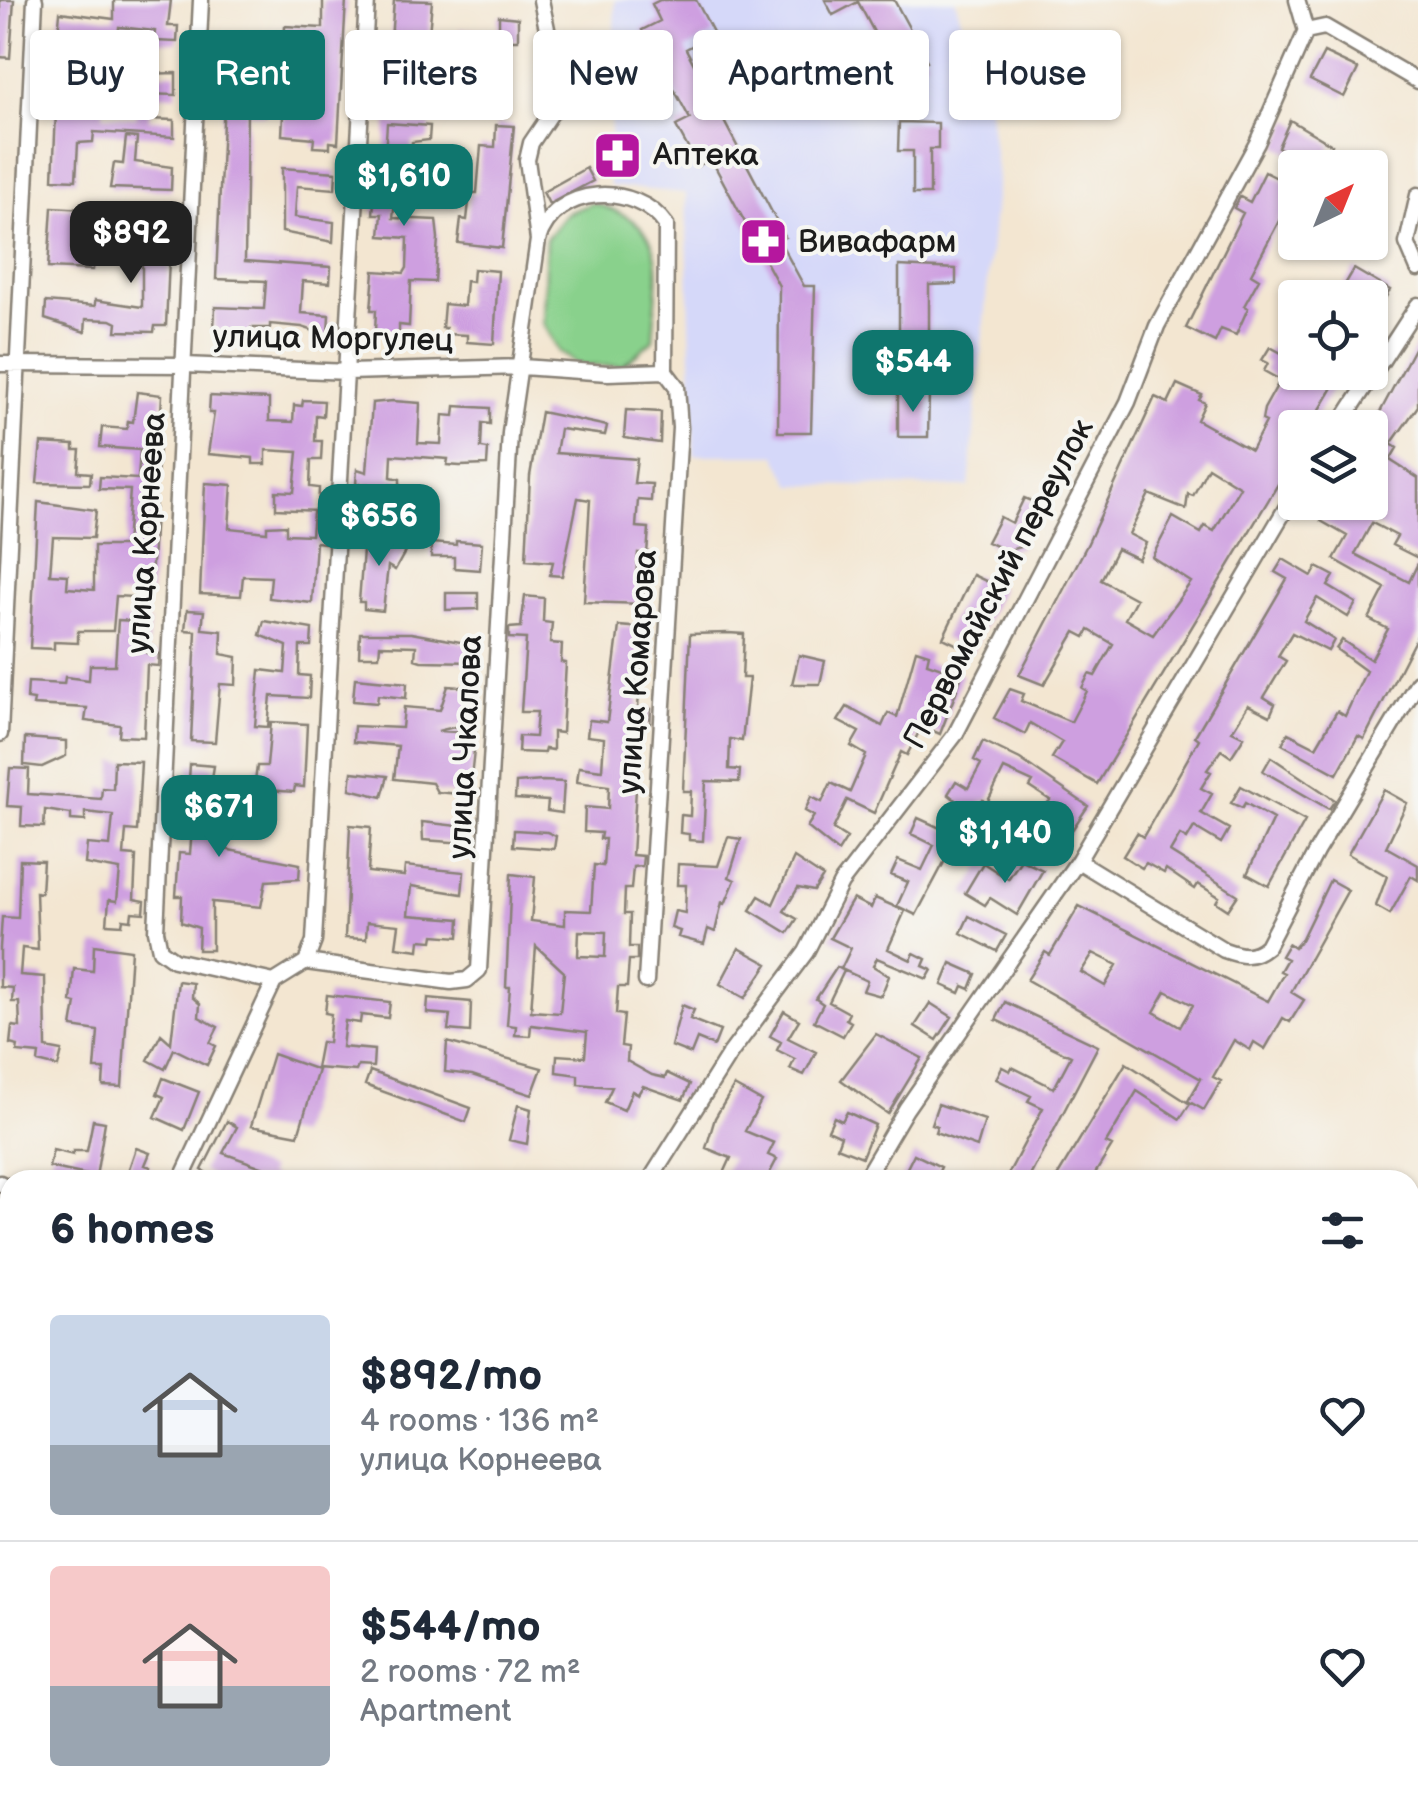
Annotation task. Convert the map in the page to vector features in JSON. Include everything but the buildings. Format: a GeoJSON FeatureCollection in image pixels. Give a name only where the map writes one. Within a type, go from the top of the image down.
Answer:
{"type":"FeatureCollection","features":[{"type":"Feature","properties":{"kind":"street"},"geometry":{"type":"LineString","coordinates":[[0,734],[35,0]]}},
{"type":"Feature","properties":{"kind":"street","name":"улица Корнеева"},"geometry":{"type":"LineString","coordinates":[[200,0],[185,364],[160,772],[156,931],[160,950],[174,960],[274,982]]}},
{"type":"Feature","properties":{"kind":"street"},"geometry":{"type":"LineString","coordinates":[[185,1170],[274,982],[306,962],[314,941],[367,0]]}},
{"type":"Feature","properties":{"kind":"street","name":"улица Чкалова"},"geometry":{"type":"LineString","coordinates":[[306,962],[451,982],[467,980],[479,970],[510,433],[538,240],[527,160],[531,142],[556,106],[559,88],[542,0]]}},
{"type":"Feature","properties":{"kind":"street"},"geometry":{"type":"LineString","coordinates":[[1297,0],[1306,31],[1325,27],[1418,81]]}},
{"type":"Feature","properties":{"kind":"street","name":"Первомайский переулок"},"geometry":{"type":"LineString","coordinates":[[656,1170],[729,1055],[806,952],[841,884],[934,766],[974,701],[1128,402],[1158,326],[1258,143],[1306,31]]}},
{"type":"Feature","properties":{"kind":"street"},"geometry":{"type":"LineString","coordinates":[[1418,195],[1407,243],[1418,269]]}},
{"type":"Feature","properties":{"kind":"street","name":"улица Комарова"},"geometry":{"type":"LineString","coordinates":[[538,240],[552,213],[587,196],[631,197],[657,212],[666,225],[665,371],[677,387],[680,428],[646,981]]}},
{"type":"Feature","properties":{"kind":"street"},"geometry":{"type":"LineString","coordinates":[[1350,410],[1418,305]]}},
{"type":"Feature","properties":{"kind":"street","name":"улица Моргулец"},"geometry":{"type":"LineString","coordinates":[[0,364],[185,364],[348,372],[522,366],[608,373],[665,371]]}},
{"type":"Feature","properties":{"kind":"street"},"geometry":{"type":"LineString","coordinates":[[870,1170],[906,1109],[1078,861],[1279,520]]}},
{"type":"Feature","properties":{"kind":"street"},"geometry":{"type":"LineString","coordinates":[[1078,861],[1224,950],[1242,957],[1257,955],[1266,946],[1316,852],[1418,682]]}},
{"type":"Feature","properties":{"kind":"shaded area"},"geometry":{"type":"Polygon","coordinates":[[[615,0],[955,0],[964,30],[949,30],[949,120],[990,120],[997,177],[969,487],[792,485],[776,455],[694,455],[686,193],[609,186],[611,120],[673,120],[673,30],[614,30],[615,0]]]}},
{"type":"Feature","properties":{"kind":"green space"},"geometry":{"type":"Polygon","coordinates":[[[593,203],[638,224],[655,254],[653,340],[622,366],[580,366],[559,352],[543,323],[546,239],[567,213],[593,203]]]}},
{"type":"Feature","properties":{"kind":"place","name":"Аптека"},"geometry":{"type":"Point","coordinates":[618,155]}},
{"type":"Feature","properties":{"kind":"place","name":"Вивафарм"},"geometry":{"type":"Point","coordinates":[763,242]}}]}
